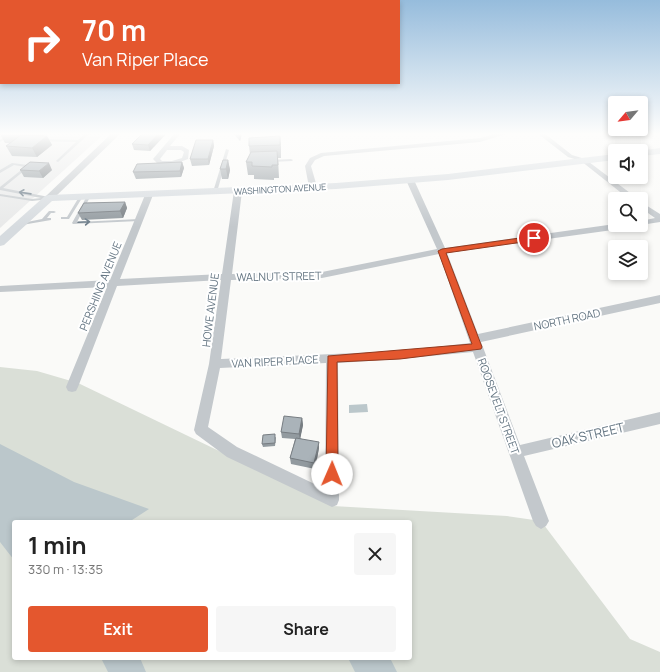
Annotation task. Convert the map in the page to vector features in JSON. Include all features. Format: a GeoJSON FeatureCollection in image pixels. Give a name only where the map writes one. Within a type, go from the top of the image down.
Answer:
{"type":"FeatureCollection","features":[{"type":"Feature","properties":{"kind":"main road","name":"WASHINGTON AVENUE"},"geometry":{"type":"LineString","coordinates":[[84,197],[313,187],[410,180],[550,164]]}},
{"type":"Feature","properties":{"kind":"main road"},"geometry":{"type":"LineString","coordinates":[[0,242],[49,198],[84,197]]}},
{"type":"Feature","properties":{"kind":"street"},"geometry":{"type":"LineString","coordinates":[[49,198],[85,164]]}},
{"type":"Feature","properties":{"kind":"street"},"geometry":{"type":"LineString","coordinates":[[309,164],[308,166],[313,187]]}},
{"type":"Feature","properties":{"kind":"street"},"geometry":{"type":"LineString","coordinates":[[589,164],[625,192]]}},
{"type":"Feature","properties":{"kind":"street","name":"ROOSEVELT STREET"},"geometry":{"type":"LineString","coordinates":[[410,180],[442,251],[541,521]]}},
{"type":"Feature","properties":{"kind":"street","name":"HOWE AVENUE"},"geometry":{"type":"LineString","coordinates":[[238,191],[215,364],[201,430],[232,452],[332,500],[332,358]]}},
{"type":"Feature","properties":{"kind":"street","name":"PERSHING AVENUE"},"geometry":{"type":"LineString","coordinates":[[72,387],[149,195]]}},
{"type":"Feature","properties":{"kind":"street"},"geometry":{"type":"LineString","coordinates":[[648,210],[660,219]]}},
{"type":"Feature","properties":{"kind":"street"},"geometry":{"type":"LineString","coordinates":[[648,222],[660,219]]}},
{"type":"Feature","properties":{"kind":"street","name":"WALNUT STREET"},"geometry":{"type":"LineString","coordinates":[[0,289],[226,277],[322,275],[442,251],[608,228]]}},
{"type":"Feature","properties":{"kind":"street","name":"NORTH ROAD"},"geometry":{"type":"LineString","coordinates":[[476,343],[660,299]]}},
{"type":"Feature","properties":{"kind":"street","name":"VAN RIPER PLACE"},"geometry":{"type":"LineString","coordinates":[[215,364],[400,355],[476,343]]}},
{"type":"Feature","properties":{"kind":"street","name":"OAK STREET"},"geometry":{"type":"LineString","coordinates":[[516,452],[660,418]]}},
{"type":"Feature","properties":{"kind":"lane"},"geometry":{"type":"LineString","coordinates":[[0,172],[12,164]]}},
{"type":"Feature","properties":{"kind":"lane"},"geometry":{"type":"LineString","coordinates":[[0,189],[28,166],[16,164]]}},
{"type":"Feature","properties":{"kind":"lane"},"geometry":{"type":"LineString","coordinates":[[215,192],[223,164]]}},
{"type":"Feature","properties":{"kind":"lane"},"geometry":{"type":"LineString","coordinates":[[0,189],[49,198]]}},
{"type":"Feature","properties":{"kind":"lane"},"geometry":{"type":"LineString","coordinates":[[0,195],[32,200],[49,198]]}},
{"type":"Feature","properties":{"kind":"lane"},"geometry":{"type":"LineString","coordinates":[[68,214],[84,197]]}},
{"type":"Feature","properties":{"kind":"lane"},"geometry":{"type":"LineString","coordinates":[[84,197],[74,223],[139,220]]}},
{"type":"Feature","properties":{"kind":"lane"},"geometry":{"type":"LineString","coordinates":[[19,224],[50,216]]}},
{"type":"Feature","properties":{"kind":"shaded area"},"geometry":{"type":"Polygon","coordinates":[[[0,164],[70,164],[0,228],[0,164]]]}},
{"type":"Feature","properties":{"kind":"shaded area"},"geometry":{"type":"Polygon","coordinates":[[[0,367],[37,371],[78,383],[333,506],[507,516],[541,521],[630,639],[660,652],[660,672],[0,672],[0,367]]]}},
{"type":"Feature","properties":{"kind":"shaded area"},"geometry":{"type":"Polygon","coordinates":[[[367,404],[368,412],[349,413],[349,405],[367,404]]]}},
{"type":"Feature","properties":{"kind":"shaded area"},"geometry":{"type":"Polygon","coordinates":[[[0,444],[74,482],[149,509],[132,520],[12,520],[12,557],[0,542],[0,444]]]}},
{"type":"Feature","properties":{"kind":"building"},"geometry":{"type":"Polygon","coordinates":[[[27,164],[47,164],[39,171],[20,170],[27,164]]]}},
{"type":"Feature","properties":{"kind":"building"},"geometry":{"type":"Polygon","coordinates":[[[137,164],[181,164],[180,171],[133,172],[137,164]]]}},
{"type":"Feature","properties":{"kind":"building"},"geometry":{"type":"Polygon","coordinates":[[[222,164],[227,164],[226,169],[220,169],[222,164]]]}},
{"type":"Feature","properties":{"kind":"building"},"geometry":{"type":"Polygon","coordinates":[[[252,164],[278,165],[272,165],[272,167],[252,166],[252,164]]]}},
{"type":"Feature","properties":{"kind":"building"},"geometry":{"type":"Polygon","coordinates":[[[125,202],[120,211],[78,213],[84,203],[125,202]]]}},
{"type":"Feature","properties":{"kind":"building"},"geometry":{"type":"Polygon","coordinates":[[[284,416],[302,418],[299,434],[281,432],[284,416]]]}},
{"type":"Feature","properties":{"kind":"building"},"geometry":{"type":"Polygon","coordinates":[[[275,434],[275,443],[262,444],[263,435],[275,434]]]}},
{"type":"Feature","properties":{"kind":"building"},"geometry":{"type":"Polygon","coordinates":[[[296,438],[319,442],[314,463],[290,458],[296,438]]]}},
{"type":"Feature","properties":{"kind":"waterway"},"geometry":{"type":"LineString","coordinates":[[120,660],[129,672]]}},
{"type":"Feature","properties":{"kind":"waterway"},"geometry":{"type":"LineString","coordinates":[[367,660],[380,672]]}},
{"type":"Feature","properties":{"kind":"route"},"geometry":{"type":"LineString","coordinates":[[332,474],[332,358],[400,355],[478,347],[442,251],[534,238]]}}]}
